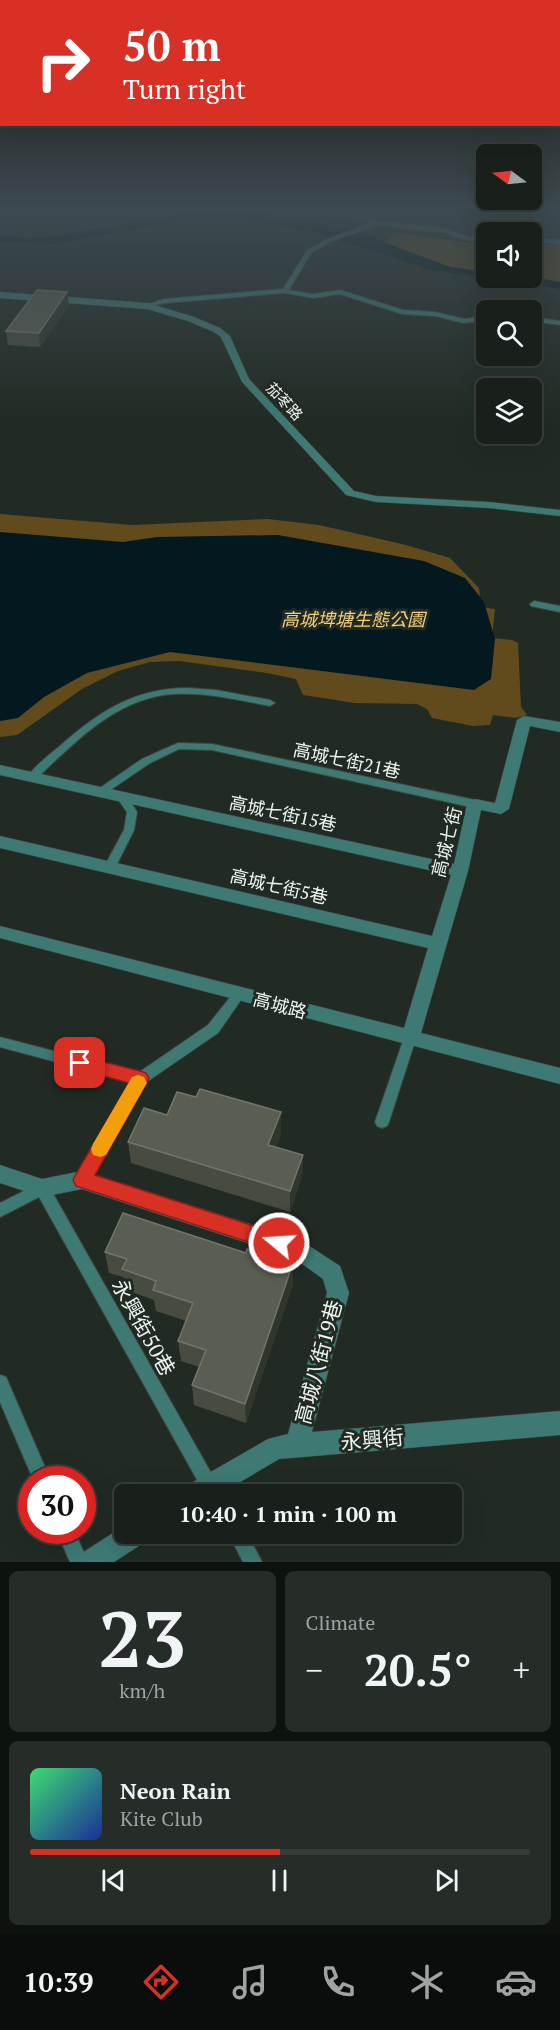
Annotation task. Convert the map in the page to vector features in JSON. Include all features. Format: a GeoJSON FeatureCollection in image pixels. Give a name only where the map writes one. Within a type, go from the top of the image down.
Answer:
{"type":"FeatureCollection","features":[{"type":"Feature","properties":{"kind":"street","name":"茄苳路"},"geometry":{"type":"LineString","coordinates":[[0,295],[148,306],[191,319],[217,330],[225,336],[245,380],[350,493],[376,499],[489,505],[560,513]]}},
{"type":"Feature","properties":{"kind":"street","name":"高城七街"},"geometry":{"type":"LineString","coordinates":[[410,1038],[460,871],[475,804],[501,809],[524,720],[560,727]]}},
{"type":"Feature","properties":{"kind":"street","name":"高城七街15巷"},"geometry":{"type":"LineString","coordinates":[[0,770],[460,871]]}},
{"type":"Feature","properties":{"kind":"street","name":"高城七街5巷"},"geometry":{"type":"LineString","coordinates":[[0,842],[439,944]]}},
{"type":"Feature","properties":{"kind":"street","name":"高城路"},"geometry":{"type":"LineString","coordinates":[[0,932],[560,1076]]}},
{"type":"Feature","properties":{"kind":"street","name":"高城八街19巷"},"geometry":{"type":"LineString","coordinates":[[0,1174],[42,1188],[82,1180],[300,1250],[332,1273],[338,1293],[297,1445]]}},
{"type":"Feature","properties":{"kind":"street","name":"永興街"},"geometry":{"type":"LineString","coordinates":[[218,1484],[276,1447],[560,1423]]}},
{"type":"Feature","properties":{"kind":"street"},"geometry":{"type":"LineString","coordinates":[[91,1562],[119,1544]]}},
{"type":"Feature","properties":{"kind":"lane"},"geometry":{"type":"LineString","coordinates":[[285,291],[291,281]]}},
{"type":"Feature","properties":{"kind":"lane"},"geometry":{"type":"LineString","coordinates":[[148,306],[164,301],[285,291],[313,296],[340,292],[402,312],[435,314],[464,321],[476,319]]}},
{"type":"Feature","properties":{"kind":"lane"},"geometry":{"type":"LineString","coordinates":[[542,321],[560,323]]}},
{"type":"Feature","properties":{"kind":"lane"},"geometry":{"type":"LineString","coordinates":[[534,604],[560,609]]}},
{"type":"Feature","properties":{"kind":"lane"},"geometry":{"type":"LineString","coordinates":[[32,777],[81,731],[129,702],[160,692],[206,692],[270,704]]}},
{"type":"Feature","properties":{"kind":"lane","name":"高城七街21巷"},"geometry":{"type":"LineString","coordinates":[[99,792],[146,761],[178,746],[212,747],[475,804]]}},
{"type":"Feature","properties":{"kind":"lane"},"geometry":{"type":"LineString","coordinates":[[110,867],[129,830],[132,812],[123,798]]}},
{"type":"Feature","properties":{"kind":"lane"},"geometry":{"type":"LineString","coordinates":[[82,1180],[140,1078],[213,1029],[239,994]]}},
{"type":"Feature","properties":{"kind":"lane"},"geometry":{"type":"LineString","coordinates":[[382,1122],[410,1038]]}},
{"type":"Feature","properties":{"kind":"lane"},"geometry":{"type":"LineString","coordinates":[[0,1042],[140,1078]]}},
{"type":"Feature","properties":{"kind":"lane"},"geometry":{"type":"LineString","coordinates":[[0,1210],[42,1188]]}},
{"type":"Feature","properties":{"kind":"lane","name":"永興街50巷"},"geometry":{"type":"LineString","coordinates":[[42,1188],[203,1484]]}},
{"type":"Feature","properties":{"kind":"lane"},"geometry":{"type":"LineString","coordinates":[[0,1383],[36,1466]]}},
{"type":"Feature","properties":{"kind":"lane"},"geometry":{"type":"LineString","coordinates":[[71,1544],[79,1562]]}},
{"type":"Feature","properties":{"kind":"lane"},"geometry":{"type":"LineString","coordinates":[[243,1544],[253,1562]]}},
{"type":"Feature","properties":{"kind":"green space","name":"高城埤塘生態公園"},"geometry":{"type":"Polygon","coordinates":[[[0,514],[132,525],[268,519],[319,525],[406,545],[450,558],[479,588],[481,607],[495,609],[492,638],[512,640],[518,643],[521,707],[527,715],[515,718],[493,715],[490,725],[473,726],[432,718],[427,709],[417,704],[355,703],[303,695],[296,679],[267,673],[179,661],[150,662],[118,671],[82,689],[17,735],[0,737],[0,514]]]}},
{"type":"Feature","properties":{"kind":"water"},"geometry":{"type":"Polygon","coordinates":[[[542,281],[560,282],[560,289],[542,286],[542,281]]]}},
{"type":"Feature","properties":{"kind":"water","name":"高城埤塘生態公園"},"geometry":{"type":"Polygon","coordinates":[[[0,532],[123,542],[157,537],[278,535],[424,561],[465,578],[484,602],[495,639],[491,679],[474,690],[170,652],[87,673],[44,697],[18,718],[0,721],[0,532]]]}},
{"type":"Feature","properties":{"kind":"building"},"geometry":{"type":"Polygon","coordinates":[[[37,290],[67,292],[39,333],[6,331],[37,290]]]}},
{"type":"Feature","properties":{"kind":"building"},"geometry":{"type":"Polygon","coordinates":[[[200,1089],[281,1112],[268,1145],[303,1155],[290,1191],[128,1142],[144,1108],[167,1115],[177,1092],[196,1097],[200,1089]]]}},
{"type":"Feature","properties":{"kind":"building"},"geometry":{"type":"Polygon","coordinates":[[[123,1213],[246,1253],[247,1249],[293,1263],[245,1404],[192,1385],[206,1350],[178,1341],[193,1303],[153,1290],[156,1281],[122,1269],[127,1259],[105,1252],[123,1213]]]}},
{"type":"Feature","properties":{"kind":"slow traffic"},"geometry":{"type":"LineString","coordinates":[[100,1149],[138,1083]]}},
{"type":"Feature","properties":{"kind":"route"},"geometry":{"type":"LineString","coordinates":[[80,1063],[140,1078],[82,1180],[279,1243]]}}]}
